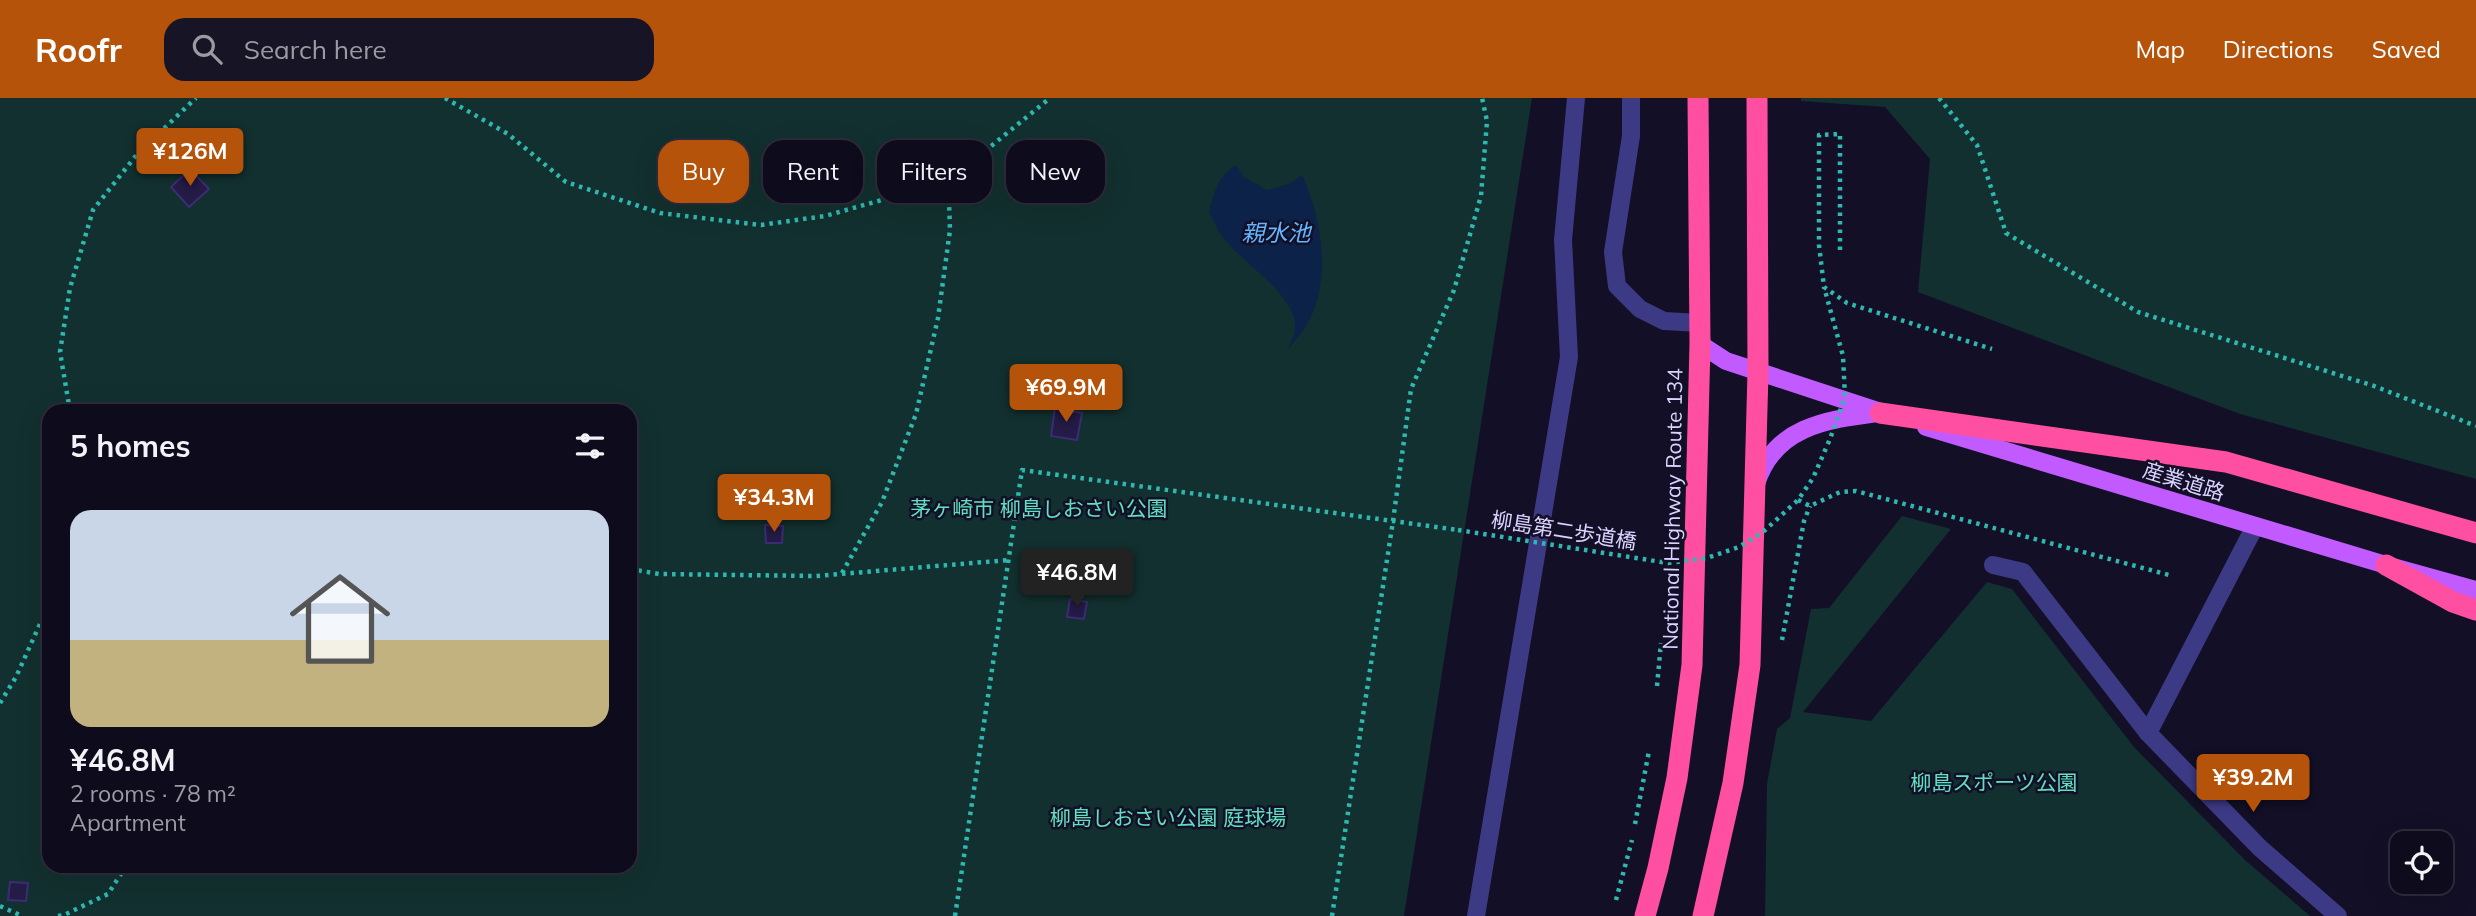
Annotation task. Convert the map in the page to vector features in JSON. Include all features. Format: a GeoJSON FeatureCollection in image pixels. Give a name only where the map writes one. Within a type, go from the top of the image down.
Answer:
{"type":"FeatureCollection","features":[{"type":"Feature","properties":{"kind":"highway","name":"National Highway Route 134"},"geometry":{"type":"LineString","coordinates":[[1645,916],[1677,778],[1692,665],[1700,334],[1698,98]]}},
{"type":"Feature","properties":{"kind":"highway"},"geometry":{"type":"LineString","coordinates":[[1703,916],[1733,783],[1749,665],[1758,372],[1757,98]]}},
{"type":"Feature","properties":{"kind":"highway"},"geometry":{"type":"LineString","coordinates":[[1880,413],[2226,462],[2476,533]]}},
{"type":"Feature","properties":{"kind":"highway"},"geometry":{"type":"LineString","coordinates":[[2386,565],[2453,602],[2476,610]]}},
{"type":"Feature","properties":{"kind":"main road","name":"産業道路"},"geometry":{"type":"LineString","coordinates":[[1700,334],[1726,361],[1880,413],[2476,590]]}},
{"type":"Feature","properties":{"kind":"main road","name":"産業道路"},"geometry":{"type":"LineString","coordinates":[[1755,488],[1760,471],[1789,437],[1828,420],[1880,413]]}},
{"type":"Feature","properties":{"kind":"street"},"geometry":{"type":"LineString","coordinates":[[1476,916],[1569,357],[1563,240],[1576,98]]}},
{"type":"Feature","properties":{"kind":"street"},"geometry":{"type":"LineString","coordinates":[[1631,98],[1631,136],[1613,252],[1617,286],[1640,309],[1700,334]]}},
{"type":"Feature","properties":{"kind":"street"},"geometry":{"type":"LineString","coordinates":[[2148,733],[2255,526]]}},
{"type":"Feature","properties":{"kind":"street"},"geometry":{"type":"LineString","coordinates":[[1993,565],[2022,572],[2148,733],[2260,848],[2338,916]]}},
{"type":"Feature","properties":{"kind":"path"},"geometry":{"type":"LineString","coordinates":[[69,404],[60,352],[70,288],[93,210],[138,153],[196,98]]}},
{"type":"Feature","properties":{"kind":"path"},"geometry":{"type":"LineString","coordinates":[[445,98],[508,134],[566,182],[660,213],[761,225],[825,216],[877,201]]}},
{"type":"Feature","properties":{"kind":"path"},"geometry":{"type":"LineString","coordinates":[[992,145],[1050,98]]}},
{"type":"Feature","properties":{"kind":"path"},"geometry":{"type":"LineString","coordinates":[[1332,916],[1411,389],[1454,290],[1481,196],[1487,121],[1482,98]]}},
{"type":"Feature","properties":{"kind":"path"},"geometry":{"type":"LineString","coordinates":[[1939,98],[1977,145],[2006,233],[2138,312],[2374,386],[2476,426]]}},
{"type":"Feature","properties":{"kind":"path","name":"柳島第二歩道橋"},"geometry":{"type":"LineString","coordinates":[[1009,560],[1023,470],[1458,530],[1668,563],[1707,558],[1738,547],[1763,531],[1798,500],[1814,478],[1845,397],[1843,356],[1824,287],[1819,245],[1819,135],[1840,134],[1840,250]]}},
{"type":"Feature","properties":{"kind":"path"},"geometry":{"type":"LineString","coordinates":[[842,573],[882,502],[916,414],[938,318],[950,230],[949,203]]}},
{"type":"Feature","properties":{"kind":"path"},"geometry":{"type":"LineString","coordinates":[[1824,287],[1847,303],[1992,349]]}},
{"type":"Feature","properties":{"kind":"path"},"geometry":{"type":"LineString","coordinates":[[1781,644],[1804,521],[1810,506],[1840,492],[1856,491],[2169,575]]}},
{"type":"Feature","properties":{"kind":"path"},"geometry":{"type":"LineString","coordinates":[[1798,500],[1810,506]]}},
{"type":"Feature","properties":{"kind":"path"},"geometry":{"type":"LineString","coordinates":[[637,570],[659,574],[816,576],[1009,560],[955,916]]}},
{"type":"Feature","properties":{"kind":"path"},"geometry":{"type":"LineString","coordinates":[[1667,576],[1668,563]]}},
{"type":"Feature","properties":{"kind":"path"},"geometry":{"type":"LineString","coordinates":[[0,703],[16,677],[42,619]]}},
{"type":"Feature","properties":{"kind":"path"},"geometry":{"type":"LineString","coordinates":[[1657,694],[1661,641]]}},
{"type":"Feature","properties":{"kind":"path"},"geometry":{"type":"LineString","coordinates":[[1616,900],[1633,836],[1650,740]]}},
{"type":"Feature","properties":{"kind":"path"},"geometry":{"type":"LineString","coordinates":[[58,916],[108,894],[122,873]]}},
{"type":"Feature","properties":{"kind":"path"},"geometry":{"type":"LineString","coordinates":[[0,906],[22,916]]}},
{"type":"Feature","properties":{"kind":"green space","name":"茅ヶ崎市 柳島しおさい公園"},"geometry":{"type":"Polygon","coordinates":[[[0,98],[1532,98],[1404,916],[0,916],[0,98]]]}},
{"type":"Feature","properties":{"kind":"green space"},"geometry":{"type":"Polygon","coordinates":[[[1801,98],[2476,98],[2476,479],[2240,414],[1918,292],[1930,159],[1885,107],[1801,101],[1801,98]]]}},
{"type":"Feature","properties":{"kind":"green space","name":"柳島スポーツ公園"},"geometry":{"type":"Polygon","coordinates":[[[1902,516],[1951,529],[1803,712],[1871,721],[1987,582],[2012,589],[2134,747],[2245,860],[2310,916],[1765,916],[1767,784],[1777,729],[1790,718],[1811,609],[1829,608],[1902,516]]]}},
{"type":"Feature","properties":{"kind":"water","name":"親水池"},"geometry":{"type":"Polygon","coordinates":[[[1236,165],[1244,177],[1267,190],[1289,184],[1302,175],[1315,210],[1322,249],[1320,288],[1308,323],[1288,349],[1295,323],[1285,300],[1230,246],[1209,212],[1221,180],[1236,165]]]}},
{"type":"Feature","properties":{"kind":"building"},"geometry":{"type":"Polygon","coordinates":[[[190,169],[209,189],[189,207],[171,187],[190,169]]]}},
{"type":"Feature","properties":{"kind":"building"},"geometry":{"type":"Polygon","coordinates":[[[1055,408],[1082,413],[1077,440],[1051,436],[1055,408]]]}},
{"type":"Feature","properties":{"kind":"building"},"geometry":{"type":"Polygon","coordinates":[[[765,525],[783,526],[782,543],[766,543],[765,525]]]}},
{"type":"Feature","properties":{"kind":"building"},"geometry":{"type":"Polygon","coordinates":[[[1070,599],[1087,602],[1084,619],[1067,617],[1070,599]]]}},
{"type":"Feature","properties":{"kind":"building"},"geometry":{"type":"Polygon","coordinates":[[[10,882],[28,883],[26,901],[8,900],[10,882]]]}},
{"type":"Feature","properties":{"kind":"park label","name":"柳島しおさい公園 庭球場"},"geometry":{"type":"Point","coordinates":[1168,817]}}]}
